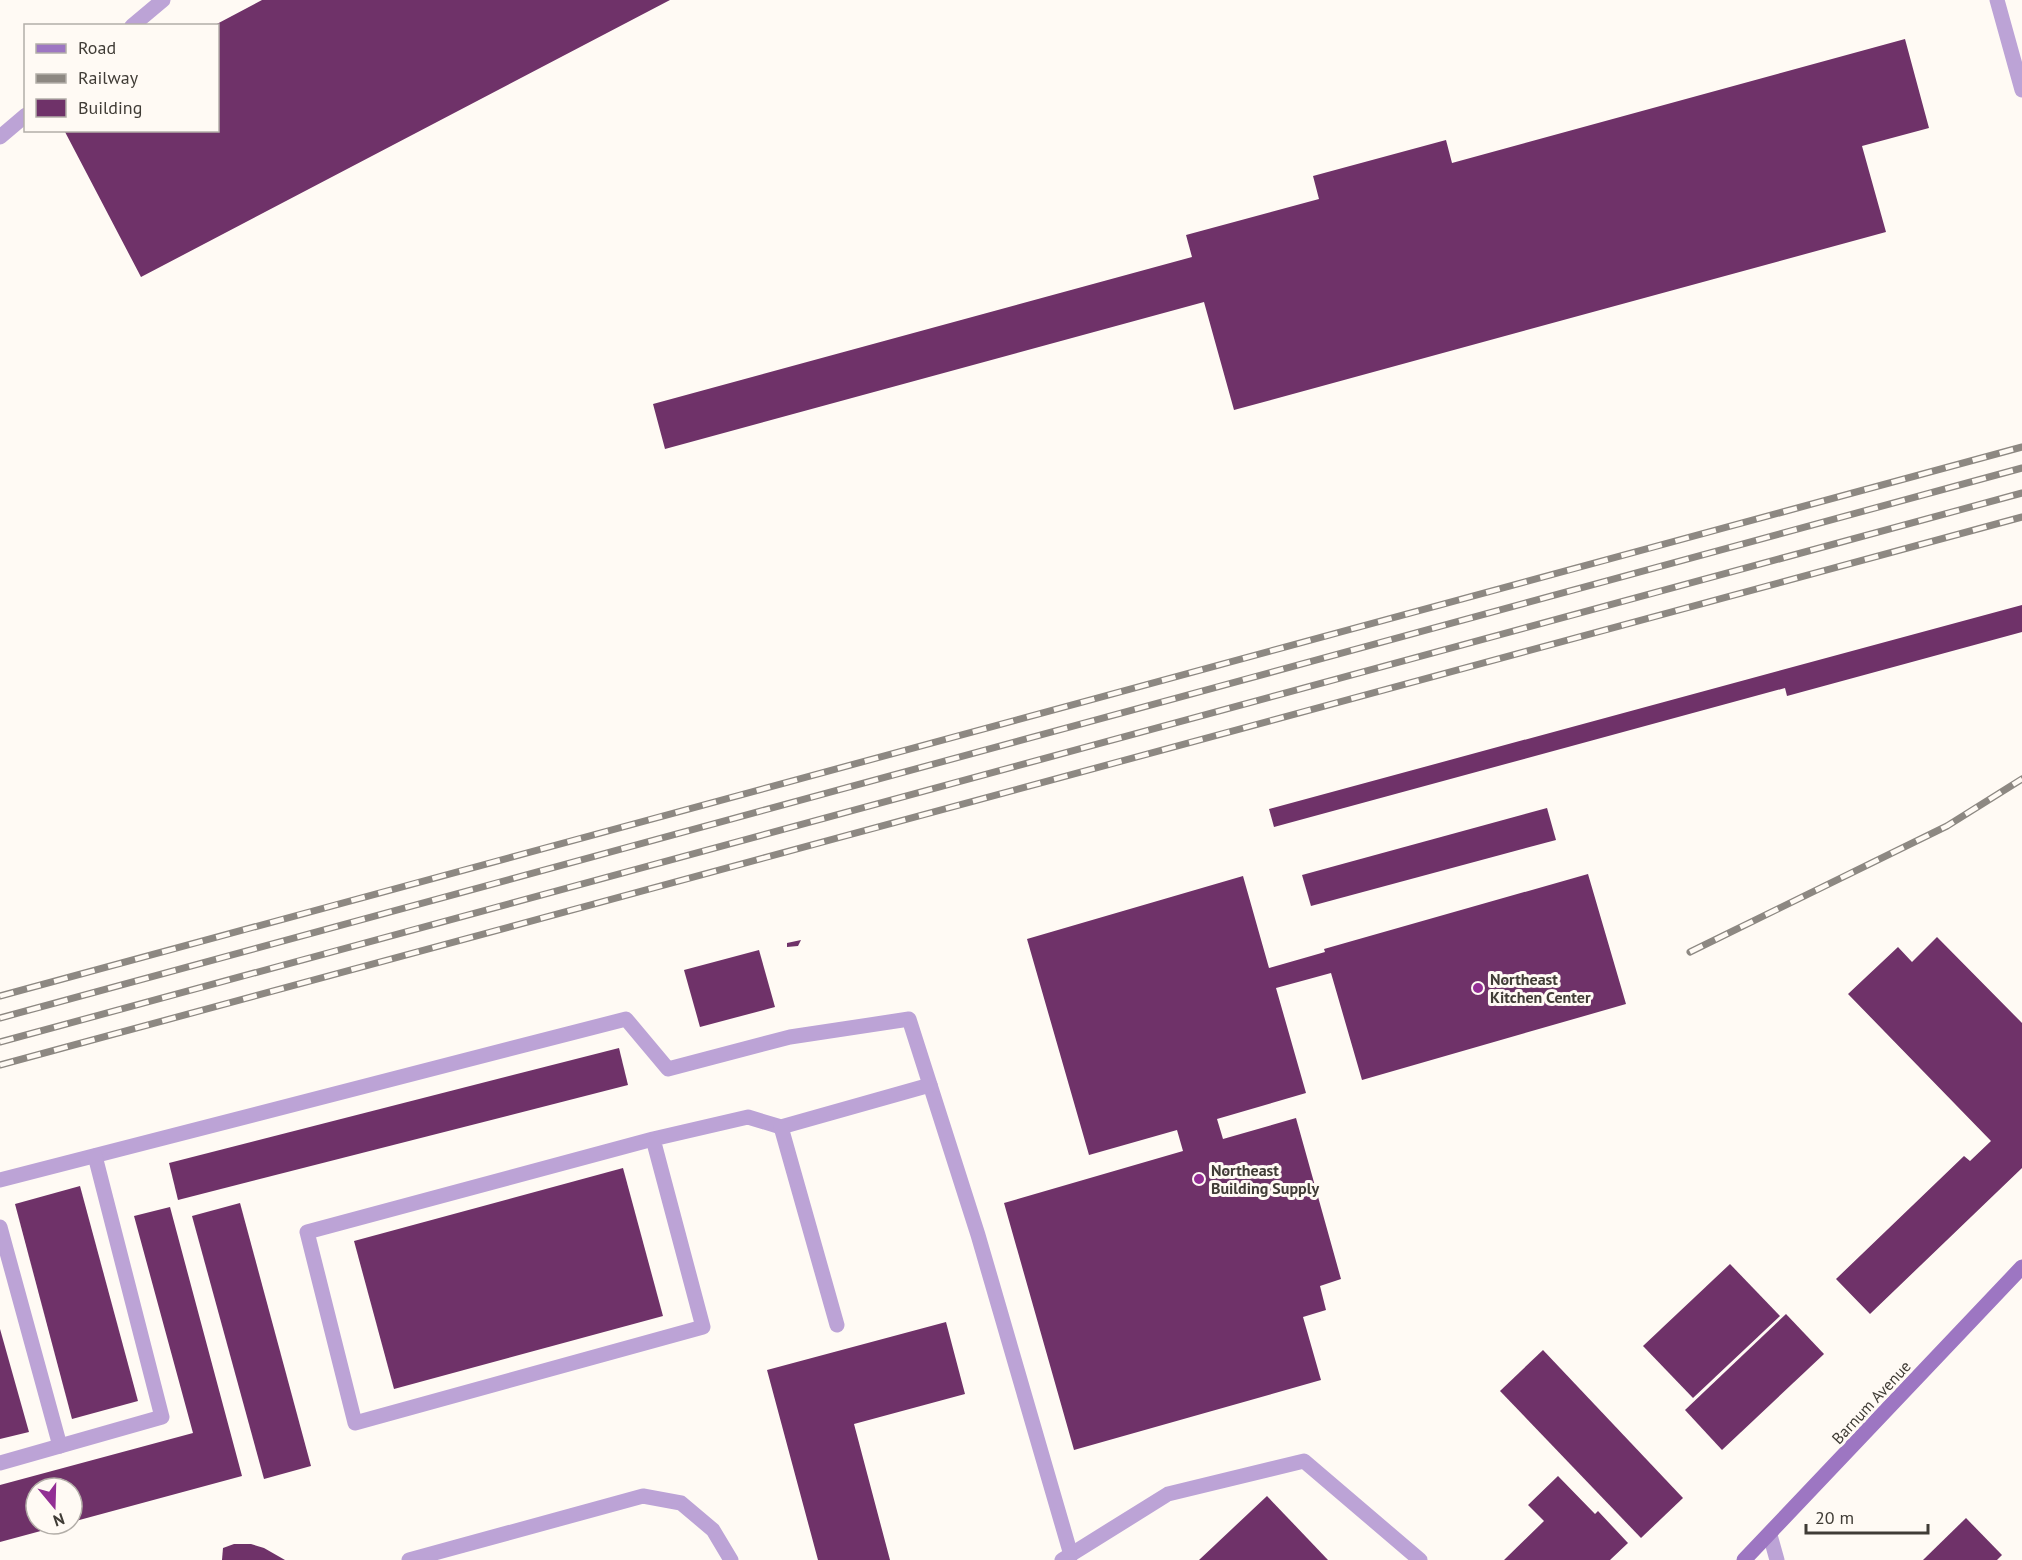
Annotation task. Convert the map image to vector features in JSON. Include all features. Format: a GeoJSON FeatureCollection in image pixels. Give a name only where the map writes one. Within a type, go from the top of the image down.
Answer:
{"type":"FeatureCollection","features":[{"type":"Feature","properties":{"kind":"main road","name":"Barnum Avenue"},"geometry":{"type":"LineString","coordinates":[[1744,1560],[1770,1536],[2022,1267]]}},
{"type":"Feature","properties":{"kind":"street"},"geometry":{"type":"LineString","coordinates":[[134,24],[163,0]]}},
{"type":"Feature","properties":{"kind":"street"},"geometry":{"type":"LineString","coordinates":[[1997,0],[2022,90]]}},
{"type":"Feature","properties":{"kind":"street"},"geometry":{"type":"LineString","coordinates":[[0,137],[24,117]]}},
{"type":"Feature","properties":{"kind":"street"},"geometry":{"type":"LineString","coordinates":[[0,1180],[626,1019],[668,1069],[790,1037],[909,1019],[978,1235],[1067,1557],[1168,1494],[1304,1461],[1420,1560]]}},
{"type":"Feature","properties":{"kind":"street"},"geometry":{"type":"LineString","coordinates":[[653,1139],[703,1327],[355,1423],[307,1232],[653,1139],[748,1117],[781,1127],[930,1085]]}},
{"type":"Feature","properties":{"kind":"street"},"geometry":{"type":"LineString","coordinates":[[781,1127],[837,1325]]}},
{"type":"Feature","properties":{"kind":"street"},"geometry":{"type":"LineString","coordinates":[[0,1463],[162,1417],[95,1156]]}},
{"type":"Feature","properties":{"kind":"street"},"geometry":{"type":"LineString","coordinates":[[0,1227],[60,1446]]}},
{"type":"Feature","properties":{"kind":"street"},"geometry":{"type":"LineString","coordinates":[[409,1560],[644,1496],[681,1503],[713,1530],[730,1560]]}},
{"type":"Feature","properties":{"kind":"street"},"geometry":{"type":"LineString","coordinates":[[1770,1536],[1778,1560]]}},
{"type":"Feature","properties":{"kind":"building"},"geometry":{"type":"Polygon","coordinates":[[[262,0],[670,0],[141,277],[65,132],[219,132],[219,24],[217,24],[262,0]]]}},
{"type":"Feature","properties":{"kind":"building"},"geometry":{"type":"Polygon","coordinates":[[[1905,39],[1929,128],[1862,146],[1886,232],[1234,410],[1204,302],[665,449],[653,404],[1192,257],[1186,235],[1319,199],[1313,176],[1446,140],[1452,163],[1905,39]]]}},
{"type":"Feature","properties":{"kind":"building"},"geometry":{"type":"Polygon","coordinates":[[[2022,605],[2022,632],[1787,696],[1785,688],[1274,827],[1269,809],[2022,605]]]}},
{"type":"Feature","properties":{"kind":"building"},"geometry":{"type":"Polygon","coordinates":[[[1547,808],[1556,840],[1311,906],[1302,875],[1547,808]]]}},
{"type":"Feature","properties":{"kind":"building","name":"Northeast Building Supply"},"geometry":{"type":"Polygon","coordinates":[[[1588,874],[1626,1004],[1362,1080],[1331,973],[1276,988],[1306,1093],[1217,1119],[1223,1139],[1296,1118],[1341,1279],[1320,1286],[1326,1310],[1303,1317],[1321,1380],[1074,1450],[1004,1203],[1183,1151],[1177,1130],[1089,1155],[1027,939],[1243,876],[1269,968],[1325,952],[1324,949],[1588,874]]]}},
{"type":"Feature","properties":{"kind":"building"},"geometry":{"type":"Polygon","coordinates":[[[1937,937],[2022,1023],[2022,1168],[1870,1314],[1836,1279],[1964,1156],[1970,1161],[1991,1141],[1848,994],[1898,947],[1912,962],[1937,937]]]}},
{"type":"Feature","properties":{"kind":"building"},"geometry":{"type":"Polygon","coordinates":[[[801,940],[798,946],[787,947],[787,943],[801,940]]]}},
{"type":"Feature","properties":{"kind":"building"},"geometry":{"type":"Polygon","coordinates":[[[759,950],[775,1007],[700,1027],[684,970],[759,950]]]}},
{"type":"Feature","properties":{"kind":"building"},"geometry":{"type":"Polygon","coordinates":[[[619,1048],[628,1085],[178,1200],[169,1163],[619,1048]]]}},
{"type":"Feature","properties":{"kind":"building"},"geometry":{"type":"Polygon","coordinates":[[[623,1168],[663,1316],[394,1389],[354,1241],[623,1168]]]}},
{"type":"Feature","properties":{"kind":"building"},"geometry":{"type":"Polygon","coordinates":[[[80,1186],[138,1401],[72,1419],[15,1204],[80,1186]]]}},
{"type":"Feature","properties":{"kind":"building"},"geometry":{"type":"Polygon","coordinates":[[[240,1203],[311,1466],[264,1479],[192,1216],[240,1203]]]}},
{"type":"Feature","properties":{"kind":"building"},"geometry":{"type":"Polygon","coordinates":[[[170,1207],[242,1476],[84,1519],[84,1476],[33,1476],[193,1433],[134,1216],[170,1207]]]}},
{"type":"Feature","properties":{"kind":"building"},"geometry":{"type":"Polygon","coordinates":[[[1730,1264],[1780,1316],[1693,1398],[1643,1346],[1730,1264]]]}},
{"type":"Feature","properties":{"kind":"building"},"geometry":{"type":"Polygon","coordinates":[[[1786,1314],[1824,1354],[1722,1450],[1685,1410],[1786,1314]]]}},
{"type":"Feature","properties":{"kind":"building"},"geometry":{"type":"Polygon","coordinates":[[[946,1322],[965,1394],[854,1424],[890,1560],[818,1560],[767,1370],[946,1322]]]}},
{"type":"Feature","properties":{"kind":"building"},"geometry":{"type":"Polygon","coordinates":[[[0,1329],[29,1432],[0,1439],[0,1329]]]}},
{"type":"Feature","properties":{"kind":"building"},"geometry":{"type":"Polygon","coordinates":[[[1543,1350],[1683,1498],[1641,1538],[1500,1391],[1543,1350]]]}},
{"type":"Feature","properties":{"kind":"building"},"geometry":{"type":"Polygon","coordinates":[[[1558,1476],[1595,1514],[1598,1511],[1628,1543],[1610,1560],[1504,1560],[1544,1521],[1528,1505],[1558,1476]]]}},
{"type":"Feature","properties":{"kind":"building"},"geometry":{"type":"Polygon","coordinates":[[[24,1479],[24,1536],[0,1542],[0,1485],[24,1479]]]}},
{"type":"Feature","properties":{"kind":"building"},"geometry":{"type":"Polygon","coordinates":[[[1267,1496],[1328,1560],[1199,1560],[1267,1496]]]}},
{"type":"Feature","properties":{"kind":"building"},"geometry":{"type":"Polygon","coordinates":[[[1966,1518],[2002,1555],[1997,1560],[1923,1560],[1966,1518]]]}},
{"type":"Feature","properties":{"kind":"building"},"geometry":{"type":"Polygon","coordinates":[[[234,1544],[251,1544],[264,1548],[285,1560],[222,1560],[223,1548],[234,1544]]]}},
{"type":"Feature","properties":{"kind":"railway"},"geometry":{"type":"LineString","coordinates":[[0,996],[2022,447]]}},
{"type":"Feature","properties":{"kind":"railway"},"geometry":{"type":"LineString","coordinates":[[0,1018],[2022,468]]}},
{"type":"Feature","properties":{"kind":"railway"},"geometry":{"type":"LineString","coordinates":[[0,1042],[2022,493]]}},
{"type":"Feature","properties":{"kind":"railway"},"geometry":{"type":"LineString","coordinates":[[0,1065],[2022,517]]}},
{"type":"Feature","properties":{"kind":"railway"},"geometry":{"type":"LineString","coordinates":[[1690,952],[1947,826],[2022,779]]}},
{"type":"Feature","properties":{"kind":"place","name":"Northeast Kitchen Center"},"geometry":{"type":"Point","coordinates":[1478,988]}},
{"type":"Feature","properties":{"kind":"place","name":"Northeast Building Supply"},"geometry":{"type":"Point","coordinates":[1199,1179]}}]}
